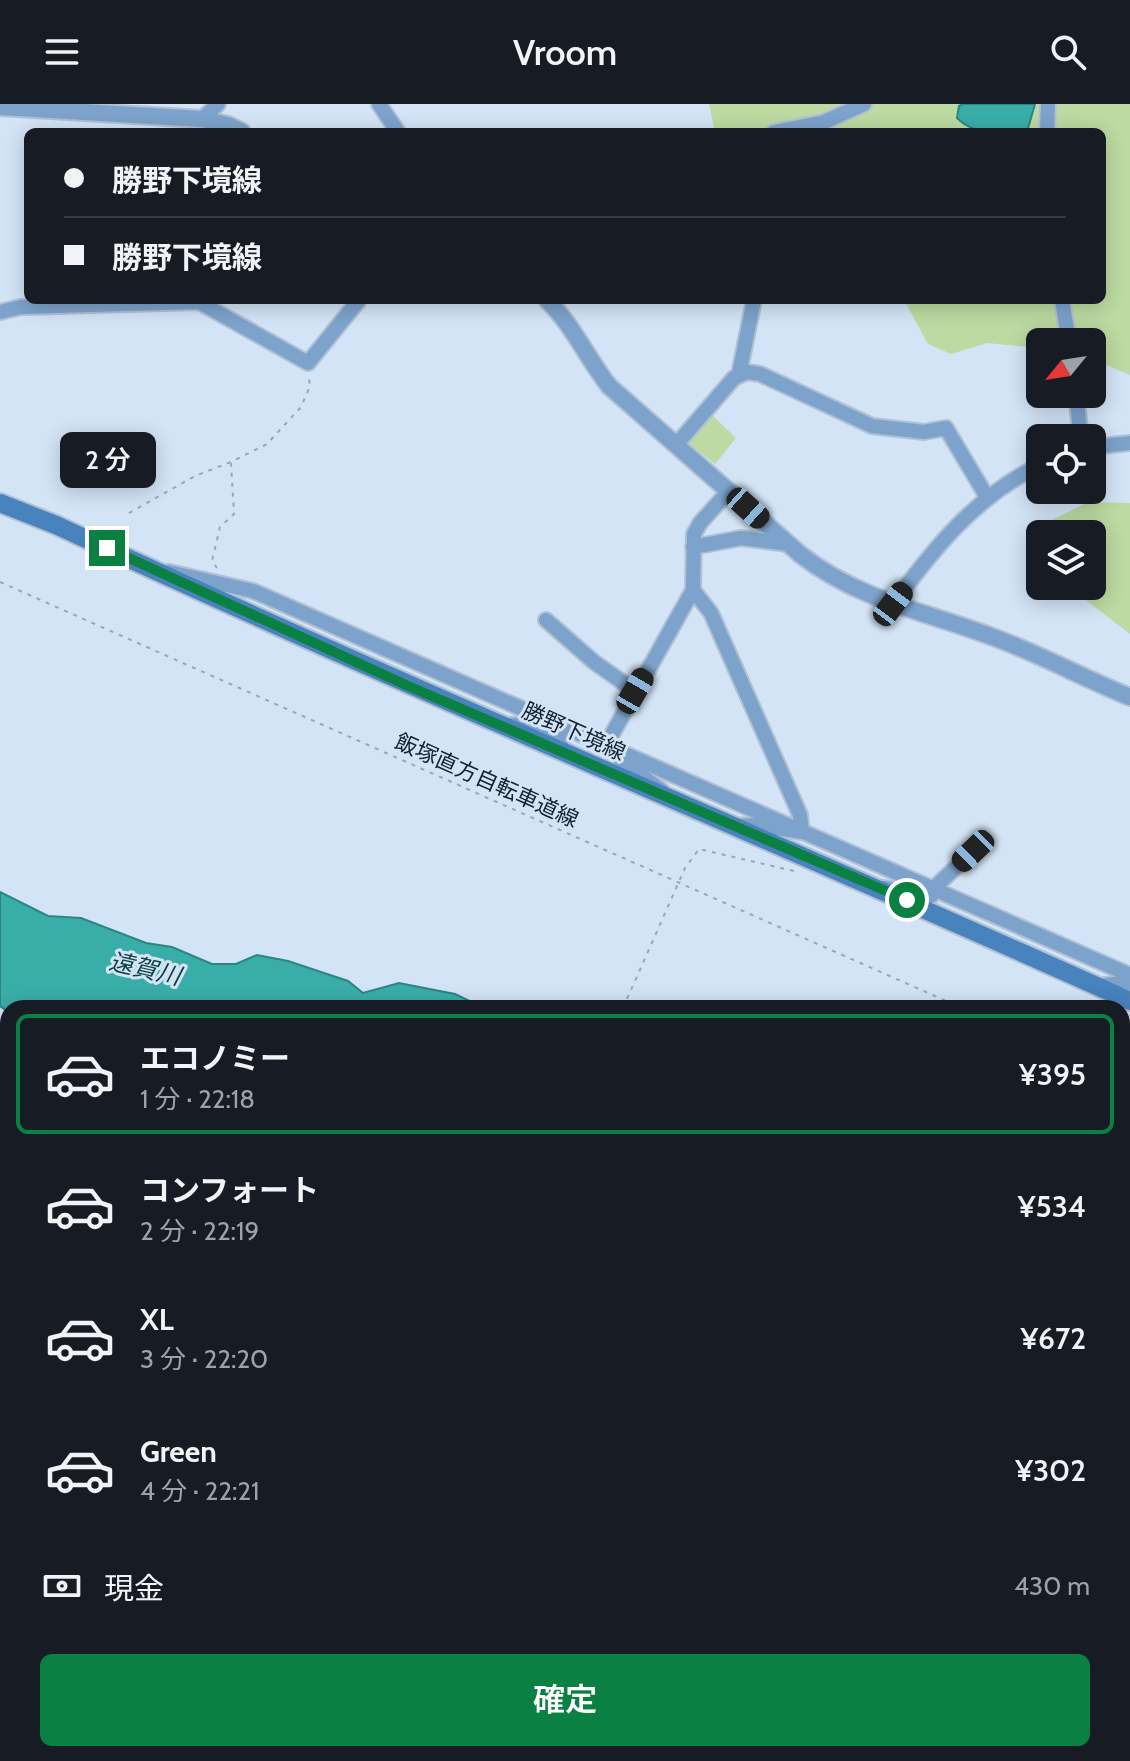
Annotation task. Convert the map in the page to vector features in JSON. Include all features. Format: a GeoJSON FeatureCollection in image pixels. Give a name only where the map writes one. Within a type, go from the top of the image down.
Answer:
{"type":"FeatureCollection","features":[{"type":"Feature","properties":{"kind":"main road","name":"勝野下境線"},"geometry":{"type":"LineString","coordinates":[[0,503],[56,525],[502,726],[880,888],[1128,1000]]}},
{"type":"Feature","properties":{"kind":"street"},"geometry":{"type":"LineString","coordinates":[[0,107],[148,110],[182,125],[202,119],[218,104]]}},
{"type":"Feature","properties":{"kind":"street"},"geometry":{"type":"LineString","coordinates":[[379,104],[395,128]]}},
{"type":"Feature","properties":{"kind":"street"},"geometry":{"type":"LineString","coordinates":[[794,128],[824,122],[864,104]]}},
{"type":"Feature","properties":{"kind":"street"},"geometry":{"type":"LineString","coordinates":[[1047,128],[1048,104]]}},
{"type":"Feature","properties":{"kind":"street"},"geometry":{"type":"LineString","coordinates":[[202,119],[234,128]]}},
{"type":"Feature","properties":{"kind":"street"},"geometry":{"type":"LineString","coordinates":[[0,312],[21,307],[78,304]]}},
{"type":"Feature","properties":{"kind":"street"},"geometry":{"type":"LineString","coordinates":[[203,304],[308,363],[356,304]]}},
{"type":"Feature","properties":{"kind":"street"},"geometry":{"type":"LineString","coordinates":[[551,304],[570,326],[588,359],[609,386],[827,576],[893,604],[992,636],[1130,697]]}},
{"type":"Feature","properties":{"kind":"street"},"geometry":{"type":"LineString","coordinates":[[676,445],[739,374],[753,304]]}},
{"type":"Feature","properties":{"kind":"street"},"geometry":{"type":"LineString","coordinates":[[1063,304],[1067,328]]}},
{"type":"Feature","properties":{"kind":"street"},"geometry":{"type":"LineString","coordinates":[[739,374],[760,374],[872,426],[924,432],[946,428],[987,497]]}},
{"type":"Feature","properties":{"kind":"street"},"geometry":{"type":"LineString","coordinates":[[1106,446],[1130,443]]}},
{"type":"Feature","properties":{"kind":"street"},"geometry":{"type":"LineString","coordinates":[[893,604],[930,554],[987,497],[1026,473]]}},
{"type":"Feature","properties":{"kind":"street"},"geometry":{"type":"LineString","coordinates":[[599,743],[635,691],[693,590],[694,534],[729,491]]}},
{"type":"Feature","properties":{"kind":"street"},"geometry":{"type":"LineString","coordinates":[[693,547],[741,538],[788,544]]}},
{"type":"Feature","properties":{"kind":"street"},"geometry":{"type":"LineString","coordinates":[[158,572],[176,572],[253,591],[1130,975]]}},
{"type":"Feature","properties":{"kind":"street"},"geometry":{"type":"LineString","coordinates":[[693,590],[711,613],[800,815],[802,832]]}},
{"type":"Feature","properties":{"kind":"street"},"geometry":{"type":"LineString","coordinates":[[546,620],[594,662],[635,691]]}},
{"type":"Feature","properties":{"kind":"street"},"geometry":{"type":"LineString","coordinates":[[502,726],[529,725],[578,741],[599,743],[647,777],[671,799]]}},
{"type":"Feature","properties":{"kind":"street"},"geometry":{"type":"LineString","coordinates":[[734,826],[756,825],[802,832]]}},
{"type":"Feature","properties":{"kind":"street"},"geometry":{"type":"LineString","coordinates":[[933,889],[973,851]]}},
{"type":"Feature","properties":{"kind":"street"},"geometry":{"type":"LineString","coordinates":[[880,888],[965,903]]}},
{"type":"Feature","properties":{"kind":"street"},"geometry":{"type":"LineString","coordinates":[[1098,986],[1130,985]]}},
{"type":"Feature","properties":{"kind":"path"},"geometry":{"type":"LineString","coordinates":[[129,513],[195,476],[267,444],[301,407],[310,386],[308,363]]}},
{"type":"Feature","properties":{"kind":"path"},"geometry":{"type":"LineString","coordinates":[[228,585],[212,561],[220,527],[234,514],[231,462]]}},
{"type":"Feature","properties":{"kind":"path","name":"飯塚直方自転車道線"},"geometry":{"type":"LineString","coordinates":[[0,582],[944,1000]]}},
{"type":"Feature","properties":{"kind":"path"},"geometry":{"type":"LineString","coordinates":[[627,1000],[685,868],[699,849],[805,874]]}},
{"type":"Feature","properties":{"kind":"shaded area"},"geometry":{"type":"Polygon","coordinates":[[[709,104],[1130,104],[1130,375],[1106,365],[1106,328],[1026,328],[1026,347],[987,343],[951,354],[928,344],[906,304],[1106,304],[1106,128],[714,128],[709,104]]]}},
{"type":"Feature","properties":{"kind":"shaded area"},"geometry":{"type":"Polygon","coordinates":[[[711,414],[736,438],[715,464],[687,442],[711,414]]]}},
{"type":"Feature","properties":{"kind":"shaded area"},"geometry":{"type":"Polygon","coordinates":[[[1130,503],[1130,634],[1086,600],[1106,600],[1106,520],[1052,520],[1084,504],[1130,503]]]}},
{"type":"Feature","properties":{"kind":"water"},"geometry":{"type":"Polygon","coordinates":[[[1035,104],[1028,128],[972,128],[957,118],[959,106],[1035,104]]]}},
{"type":"Feature","properties":{"kind":"water","name":"遠賀川"},"geometry":{"type":"Polygon","coordinates":[[[0,892],[48,916],[81,918],[146,943],[172,947],[212,964],[236,964],[257,955],[288,961],[348,981],[363,993],[399,983],[455,994],[467,1000],[0,1000],[0,892]]]}},
{"type":"Feature","properties":{"kind":"route"},"geometry":{"type":"LineString","coordinates":[[107,548],[406,685],[907,900]]}}]}
